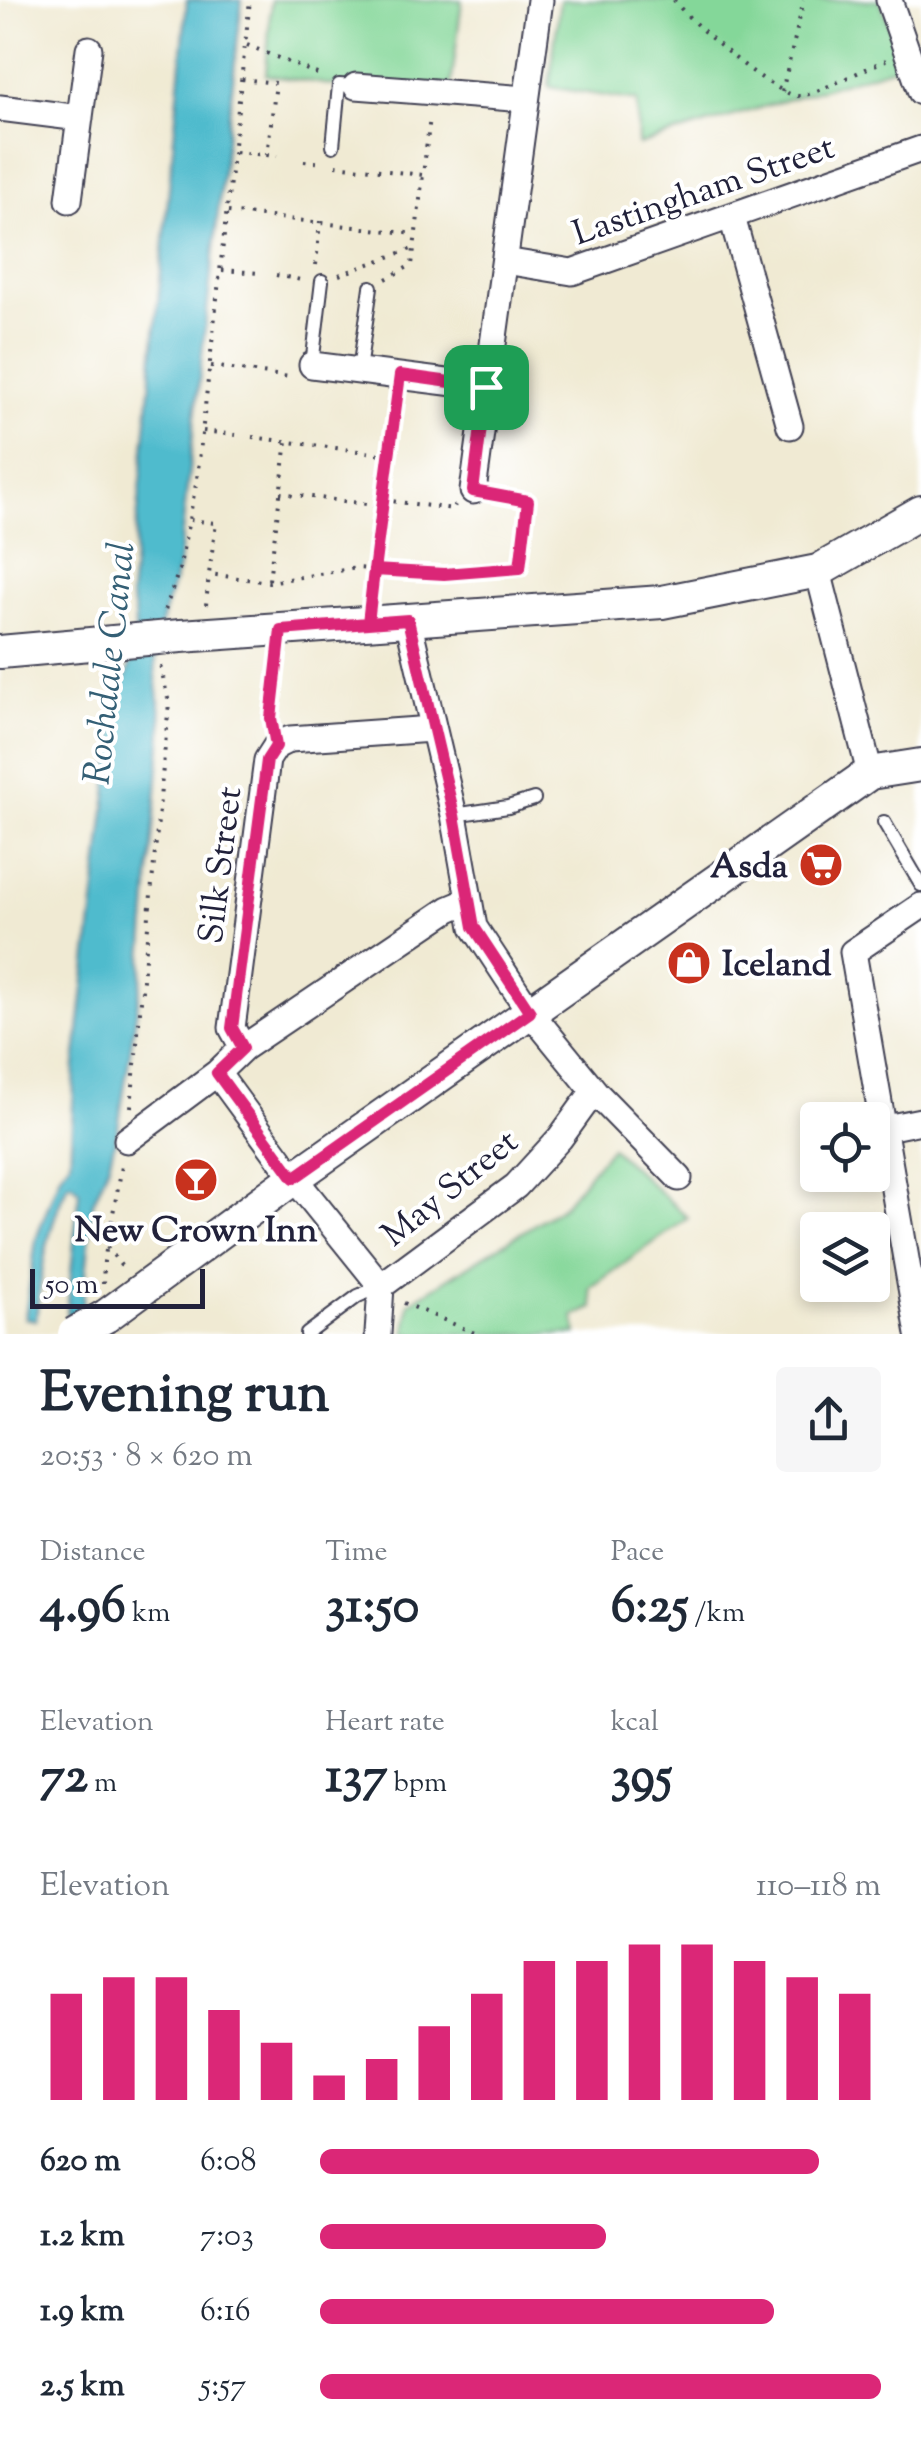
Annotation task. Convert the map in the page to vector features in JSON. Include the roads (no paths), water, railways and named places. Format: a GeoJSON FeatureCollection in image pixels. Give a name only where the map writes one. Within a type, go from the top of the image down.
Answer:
{"type":"FeatureCollection","features":[{"type":"Feature","properties":{"kind":"street"},"geometry":{"type":"LineString","coordinates":[[465,496],[487,460],[486,387],[540,0]]}},
{"type":"Feature","properties":{"kind":"street"},"geometry":{"type":"LineString","coordinates":[[889,0],[921,92]]}},
{"type":"Feature","properties":{"kind":"street"},"geometry":{"type":"LineString","coordinates":[[69,200],[89,49]]}},
{"type":"Feature","properties":{"kind":"street"},"geometry":{"type":"LineString","coordinates":[[348,86],[526,99]]}},
{"type":"Feature","properties":{"kind":"street"},"geometry":{"type":"LineString","coordinates":[[0,108],[80,118]]}},
{"type":"Feature","properties":{"kind":"street","name":"Lastingham Street"},"geometry":{"type":"LineString","coordinates":[[505,260],[572,272],[921,150]]}},
{"type":"Feature","properties":{"kind":"street"},"geometry":{"type":"LineString","coordinates":[[732,217],[790,426]]}},
{"type":"Feature","properties":{"kind":"street"},"geometry":{"type":"LineString","coordinates":[[307,372],[359,370],[486,387]]}},
{"type":"Feature","properties":{"kind":"street"},"geometry":{"type":"LineString","coordinates":[[0,652],[662,602],[818,571],[921,512]]}},
{"type":"Feature","properties":{"kind":"street"},"geometry":{"type":"LineString","coordinates":[[818,571],[870,773]]}},
{"type":"Feature","properties":{"kind":"street"},"geometry":{"type":"LineString","coordinates":[[408,620],[454,815],[474,927],[530,1012],[594,1091],[679,1178]]}},
{"type":"Feature","properties":{"kind":"street","name":"Silk Street"},"geometry":{"type":"LineString","coordinates":[[243,1048],[232,1028],[267,760],[276,746],[290,740],[432,729]]}},
{"type":"Feature","properties":{"kind":"street"},"geometry":{"type":"LineString","coordinates":[[74,1334],[106,1316],[294,1178],[870,773],[921,765]]}},
{"type":"Feature","properties":{"kind":"street"},"geometry":{"type":"LineString","coordinates":[[127,1140],[217,1073],[243,1048],[449,909],[468,901]]}},
{"type":"Feature","properties":{"kind":"street"},"geometry":{"type":"LineString","coordinates":[[881,1102],[854,952],[921,906]]}},
{"type":"Feature","properties":{"kind":"street"},"geometry":{"type":"LineString","coordinates":[[217,1073],[381,1295],[378,1334]]}},
{"type":"Feature","properties":{"kind":"street","name":"May Street"},"geometry":{"type":"LineString","coordinates":[[381,1295],[516,1186],[560,1138],[594,1091]]}},
{"type":"Feature","properties":{"kind":"street"},"geometry":{"type":"LineString","coordinates":[[890,1127],[921,1121]]}},
{"type":"Feature","properties":{"kind":"street"},"geometry":{"type":"LineString","coordinates":[[890,1152],[920,1334]]}},
{"type":"Feature","properties":{"kind":"lane"},"geometry":{"type":"LineString","coordinates":[[332,146],[348,86]]}},
{"type":"Feature","properties":{"kind":"lane"},"geometry":{"type":"LineString","coordinates":[[307,372],[322,280]]}},
{"type":"Feature","properties":{"kind":"lane"},"geometry":{"type":"LineString","coordinates":[[359,370],[371,287]]}},
{"type":"Feature","properties":{"kind":"lane"},"geometry":{"type":"LineString","coordinates":[[454,815],[534,799]]}},
{"type":"Feature","properties":{"kind":"lane"},"geometry":{"type":"LineString","coordinates":[[884,822],[921,885]]}},
{"type":"Feature","properties":{"kind":"lane"},"geometry":{"type":"LineString","coordinates":[[307,1334],[358,1296],[381,1295]]}},
{"type":"Feature","properties":{"kind":"water"},"geometry":{"type":"Polygon","coordinates":[[[187,0],[242,0],[178,568],[156,648],[162,731],[141,983],[118,1128],[93,1203],[80,1334],[65,1334],[79,1191],[73,1184],[68,1184],[50,1234],[36,1320],[25,1318],[36,1239],[60,1174],[70,1161],[75,1064],[119,692],[134,645],[135,620],[130,596],[187,0]]]}},
{"type":"Feature","properties":{"kind":"place","name":"Asda"},"geometry":{"type":"Point","coordinates":[821,865]}},
{"type":"Feature","properties":{"kind":"place","name":"Iceland"},"geometry":{"type":"Point","coordinates":[689,963]}},
{"type":"Feature","properties":{"kind":"place","name":"New Crown Inn"},"geometry":{"type":"Point","coordinates":[196,1180]}},
{"type":"Feature","properties":{"kind":"water label","name":"Rochdale Canal"},"geometry":{"type":"Point","coordinates":[108,663]}}]}
